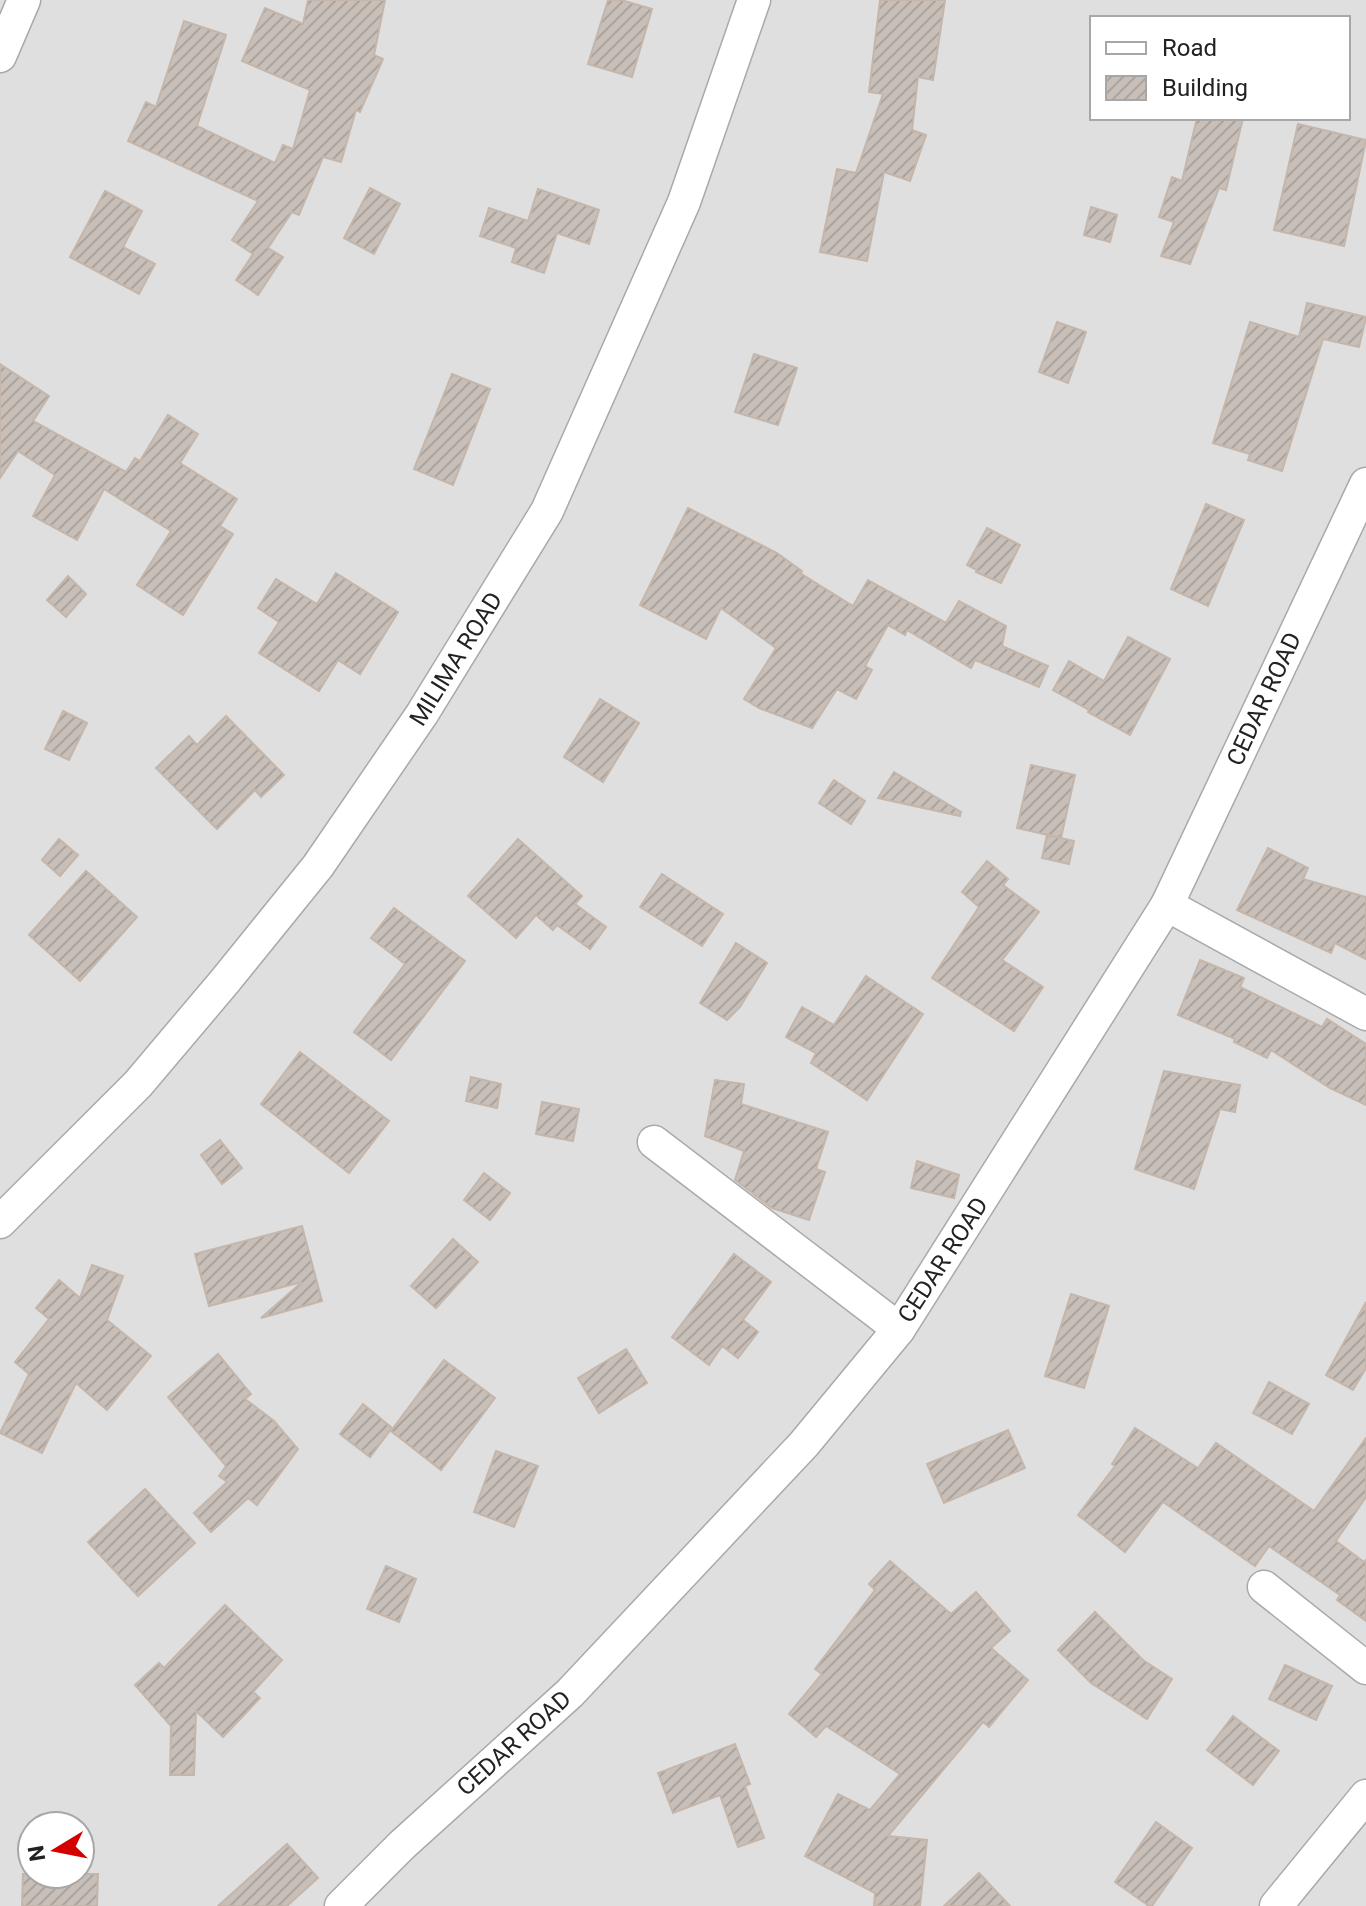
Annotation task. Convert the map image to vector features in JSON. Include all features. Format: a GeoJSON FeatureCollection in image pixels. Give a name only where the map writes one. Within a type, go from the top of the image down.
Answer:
{"type":"FeatureCollection","features":[{"type":"Feature","properties":{"kind":"street"},"geometry":{"type":"LineString","coordinates":[[0,56],[24,0]]}},
{"type":"Feature","properties":{"kind":"street","name":"MILIMA ROAD"},"geometry":{"type":"LineString","coordinates":[[0,1222],[138,1084],[225,981],[318,866],[422,714],[547,511],[684,202],[754,0]]}},
{"type":"Feature","properties":{"kind":"street","name":"CEDAR ROAD"},"geometry":{"type":"LineString","coordinates":[[341,1906],[402,1845],[570,1693],[804,1444],[899,1329],[1167,905],[1366,484]]}},
{"type":"Feature","properties":{"kind":"street"},"geometry":{"type":"LineString","coordinates":[[1167,905],[1366,1014]]}},
{"type":"Feature","properties":{"kind":"street"},"geometry":{"type":"LineString","coordinates":[[654,1142],[899,1329]]}},
{"type":"Feature","properties":{"kind":"street"},"geometry":{"type":"LineString","coordinates":[[1264,1587],[1366,1668]]}},
{"type":"Feature","properties":{"kind":"street"},"geometry":{"type":"LineString","coordinates":[[1276,1906],[1366,1796]]}},
{"type":"Feature","properties":{"kind":"shaded area"},"geometry":{"type":"Polygon","coordinates":[[[0,0],[1366,0],[1366,1906],[0,1906],[0,0]]]}},
{"type":"Feature","properties":{"kind":"building"},"geometry":{"type":"Polygon","coordinates":[[[308,0],[385,0],[374,55],[383,59],[360,112],[356,110],[341,162],[323,157],[299,215],[292,212],[268,248],[283,257],[258,295],[236,280],[253,254],[232,240],[258,201],[128,141],[146,102],[156,107],[184,21],[226,35],[197,126],[275,163],[283,145],[293,149],[310,90],[242,61],[265,8],[303,24],[308,0]]]}},
{"type":"Feature","properties":{"kind":"building"},"geometry":{"type":"Polygon","coordinates":[[[608,0],[621,0],[652,9],[632,77],[588,64],[608,0]]]}},
{"type":"Feature","properties":{"kind":"building"},"geometry":{"type":"Polygon","coordinates":[[[880,0],[945,0],[933,80],[918,77],[912,130],[926,135],[910,181],[884,172],[867,261],[820,252],[837,169],[856,173],[883,94],[869,92],[880,0]]]}},
{"type":"Feature","properties":{"kind":"building"},"geometry":{"type":"Polygon","coordinates":[[[1197,120],[1243,120],[1226,190],[1219,188],[1190,264],[1161,256],[1174,222],[1159,217],[1172,177],[1182,181],[1197,120]]]}},
{"type":"Feature","properties":{"kind":"building"},"geometry":{"type":"Polygon","coordinates":[[[1298,124],[1366,140],[1344,246],[1274,230],[1298,124]]]}},
{"type":"Feature","properties":{"kind":"building"},"geometry":{"type":"Polygon","coordinates":[[[370,188],[400,204],[374,254],[344,238],[370,188]]]}},
{"type":"Feature","properties":{"kind":"building"},"geometry":{"type":"Polygon","coordinates":[[[538,189],[599,210],[589,244],[557,233],[544,273],[512,262],[516,248],[480,236],[489,208],[528,221],[538,189]]]}},
{"type":"Feature","properties":{"kind":"building"},"geometry":{"type":"Polygon","coordinates":[[[105,191],[142,211],[123,247],[155,264],[139,294],[70,257],[105,191]]]}},
{"type":"Feature","properties":{"kind":"building"},"geometry":{"type":"Polygon","coordinates":[[[1091,207],[1117,215],[1110,242],[1084,235],[1091,207]]]}},
{"type":"Feature","properties":{"kind":"building"},"geometry":{"type":"Polygon","coordinates":[[[1307,303],[1366,317],[1359,347],[1323,339],[1282,471],[1248,460],[1250,454],[1213,443],[1250,322],[1299,337],[1307,303]]]}},
{"type":"Feature","properties":{"kind":"building"},"geometry":{"type":"Polygon","coordinates":[[[1057,322],[1086,332],[1068,383],[1039,372],[1057,322]]]}},
{"type":"Feature","properties":{"kind":"building"},"geometry":{"type":"Polygon","coordinates":[[[754,354],[797,368],[778,425],[735,412],[754,354]]]}},
{"type":"Feature","properties":{"kind":"building"},"geometry":{"type":"Polygon","coordinates":[[[0,364],[49,396],[33,421],[126,472],[135,458],[140,461],[168,415],[198,434],[180,463],[237,499],[220,526],[233,534],[183,615],[137,585],[171,531],[104,489],[77,540],[33,516],[55,475],[18,451],[0,478],[0,364]]]}},
{"type":"Feature","properties":{"kind":"building"},"geometry":{"type":"Polygon","coordinates":[[[452,374],[490,389],[453,485],[414,469],[452,374]]]}},
{"type":"Feature","properties":{"kind":"building"},"geometry":{"type":"Polygon","coordinates":[[[1206,504],[1244,520],[1208,606],[1171,589],[1206,504]]]}},
{"type":"Feature","properties":{"kind":"building"},"geometry":{"type":"Polygon","coordinates":[[[688,508],[777,553],[802,571],[800,573],[853,606],[868,580],[946,623],[959,601],[1006,626],[1002,646],[1048,666],[1039,687],[975,660],[971,668],[907,630],[905,635],[888,625],[865,666],[872,670],[856,699],[837,689],[812,728],[759,708],[744,699],[776,648],[721,608],[706,639],[640,605],[688,508]]]}},
{"type":"Feature","properties":{"kind":"building"},"geometry":{"type":"Polygon","coordinates":[[[987,528],[1020,545],[1001,583],[967,565],[987,528]]]}},
{"type":"Feature","properties":{"kind":"building"},"geometry":{"type":"Polygon","coordinates":[[[336,573],[398,612],[360,674],[338,660],[319,691],[259,653],[279,622],[258,608],[276,579],[317,604],[336,573]]]}},
{"type":"Feature","properties":{"kind":"building"},"geometry":{"type":"Polygon","coordinates":[[[68,576],[86,594],[66,617],[47,600],[68,576]]]}},
{"type":"Feature","properties":{"kind":"building"},"geometry":{"type":"Polygon","coordinates":[[[1128,637],[1170,659],[1130,735],[1053,690],[1069,661],[1104,681],[1128,637]]]}},
{"type":"Feature","properties":{"kind":"building"},"geometry":{"type":"Polygon","coordinates":[[[600,699],[639,723],[603,782],[564,757],[600,699]]]}},
{"type":"Feature","properties":{"kind":"building"},"geometry":{"type":"Polygon","coordinates":[[[63,711],[87,723],[69,760],[45,749],[63,711]]]}},
{"type":"Feature","properties":{"kind":"building"},"geometry":{"type":"Polygon","coordinates":[[[226,716],[284,775],[261,797],[255,790],[217,829],[156,768],[189,736],[197,745],[226,716]]]}},
{"type":"Feature","properties":{"kind":"building"},"geometry":{"type":"Polygon","coordinates":[[[1031,765],[1075,775],[1061,838],[1017,828],[1031,765]]]}},
{"type":"Feature","properties":{"kind":"building"},"geometry":{"type":"Polygon","coordinates":[[[894,772],[961,812],[960,816],[878,798],[894,772]]]}},
{"type":"Feature","properties":{"kind":"building"},"geometry":{"type":"Polygon","coordinates":[[[834,780],[865,801],[851,824],[819,803],[834,780]]]}},
{"type":"Feature","properties":{"kind":"building"},"geometry":{"type":"Polygon","coordinates":[[[1047,835],[1074,841],[1069,864],[1042,858],[1047,835]]]}},
{"type":"Feature","properties":{"kind":"building"},"geometry":{"type":"Polygon","coordinates":[[[59,839],[78,855],[60,876],[42,860],[59,839]]]}},
{"type":"Feature","properties":{"kind":"building"},"geometry":{"type":"Polygon","coordinates":[[[518,839],[582,896],[575,904],[606,927],[590,949],[557,925],[553,930],[536,915],[516,938],[468,896],[518,839]]]}},
{"type":"Feature","properties":{"kind":"building"},"geometry":{"type":"Polygon","coordinates":[[[1268,848],[1308,868],[1303,879],[1366,897],[1366,959],[1335,943],[1331,953],[1237,910],[1268,848]]]}},
{"type":"Feature","properties":{"kind":"building"},"geometry":{"type":"Polygon","coordinates":[[[987,861],[1008,879],[1003,885],[1039,912],[1002,960],[1043,987],[1014,1031],[932,978],[979,907],[962,892],[987,861]]]}},
{"type":"Feature","properties":{"kind":"building"},"geometry":{"type":"Polygon","coordinates":[[[86,871],[137,917],[80,981],[29,935],[86,871]]]}},
{"type":"Feature","properties":{"kind":"building"},"geometry":{"type":"Polygon","coordinates":[[[662,874],[723,914],[702,946],[640,907],[662,874]]]}},
{"type":"Feature","properties":{"kind":"building"},"geometry":{"type":"Polygon","coordinates":[[[394,908],[465,961],[391,1060],[354,1032],[405,964],[371,938],[394,908]]]}},
{"type":"Feature","properties":{"kind":"building"},"geometry":{"type":"Polygon","coordinates":[[[736,943],[767,963],[740,1007],[727,1020],[700,1003],[736,943]]]}},
{"type":"Feature","properties":{"kind":"building"},"geometry":{"type":"Polygon","coordinates":[[[1200,960],[1244,978],[1240,987],[1322,1027],[1327,1019],[1366,1044],[1366,1105],[1330,1088],[1271,1050],[1267,1058],[1234,1042],[1235,1039],[1178,1015],[1200,960]]]}},
{"type":"Feature","properties":{"kind":"building"},"geometry":{"type":"Polygon","coordinates":[[[866,976],[923,1014],[867,1100],[811,1063],[816,1053],[786,1037],[802,1007],[834,1025],[866,976]]]}},
{"type":"Feature","properties":{"kind":"building"},"geometry":{"type":"Polygon","coordinates":[[[300,1052],[389,1121],[349,1173],[261,1104],[300,1052]]]}},
{"type":"Feature","properties":{"kind":"building"},"geometry":{"type":"Polygon","coordinates":[[[1164,1071],[1240,1085],[1235,1112],[1220,1109],[1194,1189],[1135,1169],[1164,1071]]]}},
{"type":"Feature","properties":{"kind":"building"},"geometry":{"type":"Polygon","coordinates":[[[471,1077],[501,1084],[497,1108],[466,1101],[471,1077]]]}},
{"type":"Feature","properties":{"kind":"building"},"geometry":{"type":"Polygon","coordinates":[[[715,1080],[744,1084],[741,1104],[828,1132],[816,1169],[825,1172],[809,1220],[772,1208],[735,1180],[744,1151],[705,1136],[715,1080]]]}},
{"type":"Feature","properties":{"kind":"building"},"geometry":{"type":"Polygon","coordinates":[[[542,1102],[579,1109],[573,1141],[536,1134],[542,1102]]]}},
{"type":"Feature","properties":{"kind":"building"},"geometry":{"type":"Polygon","coordinates":[[[220,1140],[242,1168],[222,1184],[201,1155],[220,1140]]]}},
{"type":"Feature","properties":{"kind":"building"},"geometry":{"type":"Polygon","coordinates":[[[917,1161],[959,1175],[954,1198],[911,1188],[917,1161]]]}},
{"type":"Feature","properties":{"kind":"building"},"geometry":{"type":"Polygon","coordinates":[[[484,1173],[510,1193],[490,1220],[464,1200],[484,1173]]]}},
{"type":"Feature","properties":{"kind":"building"},"geometry":{"type":"Polygon","coordinates":[[[302,1226],[322,1301],[261,1318],[302,1282],[209,1306],[195,1254],[302,1226]]]}},
{"type":"Feature","properties":{"kind":"building"},"geometry":{"type":"Polygon","coordinates":[[[453,1239],[478,1262],[436,1308],[411,1286],[453,1239]]]}},
{"type":"Feature","properties":{"kind":"building"},"geometry":{"type":"Polygon","coordinates":[[[734,1254],[771,1282],[743,1320],[758,1332],[738,1358],[722,1346],[709,1365],[672,1337],[734,1254]]]}},
{"type":"Feature","properties":{"kind":"building"},"geometry":{"type":"Polygon","coordinates":[[[92,1265],[123,1276],[107,1320],[151,1356],[107,1410],[76,1383],[42,1453],[0,1433],[29,1374],[15,1362],[49,1319],[36,1308],[59,1280],[80,1298],[92,1265]]]}},
{"type":"Feature","properties":{"kind":"building"},"geometry":{"type":"Polygon","coordinates":[[[1071,1294],[1109,1306],[1084,1388],[1045,1376],[1071,1294]]]}},
{"type":"Feature","properties":{"kind":"building"},"geometry":{"type":"Polygon","coordinates":[[[1366,1302],[1366,1368],[1353,1390],[1326,1375],[1366,1302]]]}},
{"type":"Feature","properties":{"kind":"building"},"geometry":{"type":"Polygon","coordinates":[[[626,1349],[647,1383],[599,1413],[578,1378],[626,1349]]]}},
{"type":"Feature","properties":{"kind":"building"},"geometry":{"type":"Polygon","coordinates":[[[218,1354],[251,1394],[245,1399],[274,1421],[298,1449],[257,1505],[248,1498],[211,1532],[194,1513],[227,1482],[219,1476],[226,1466],[168,1397],[218,1354]]]}},
{"type":"Feature","properties":{"kind":"building"},"geometry":{"type":"Polygon","coordinates":[[[444,1360],[495,1398],[441,1470],[391,1431],[444,1360]]]}},
{"type":"Feature","properties":{"kind":"building"},"geometry":{"type":"Polygon","coordinates":[[[1269,1382],[1309,1404],[1292,1434],[1253,1413],[1269,1382]]]}},
{"type":"Feature","properties":{"kind":"building"},"geometry":{"type":"Polygon","coordinates":[[[363,1404],[392,1428],[370,1457],[340,1434],[363,1404]]]}},
{"type":"Feature","properties":{"kind":"building"},"geometry":{"type":"Polygon","coordinates":[[[1135,1428],[1198,1468],[1216,1443],[1314,1511],[1366,1438],[1366,1497],[1336,1541],[1364,1562],[1366,1560],[1366,1621],[1337,1600],[1340,1595],[1269,1546],[1255,1566],[1163,1502],[1125,1552],[1078,1515],[1115,1466],[1112,1464],[1135,1428]]]}},
{"type":"Feature","properties":{"kind":"building"},"geometry":{"type":"Polygon","coordinates":[[[1008,1430],[1025,1468],[944,1503],[927,1464],[1008,1430]]]}},
{"type":"Feature","properties":{"kind":"building"},"geometry":{"type":"Polygon","coordinates":[[[496,1451],[538,1466],[514,1527],[474,1512],[496,1451]]]}},
{"type":"Feature","properties":{"kind":"building"},"geometry":{"type":"Polygon","coordinates":[[[145,1489],[195,1543],[138,1596],[88,1542],[145,1489]]]}},
{"type":"Feature","properties":{"kind":"building"},"geometry":{"type":"Polygon","coordinates":[[[890,1561],[951,1614],[976,1592],[1010,1631],[991,1648],[1028,1680],[989,1727],[983,1722],[888,1836],[927,1840],[920,1906],[874,1906],[875,1893],[805,1856],[838,1794],[870,1810],[900,1774],[826,1726],[816,1737],[789,1714],[822,1674],[815,1669],[875,1590],[869,1584],[890,1561]]]}},
{"type":"Feature","properties":{"kind":"building"},"geometry":{"type":"Polygon","coordinates":[[[386,1566],[416,1579],[399,1622],[367,1609],[386,1566]]]}},
{"type":"Feature","properties":{"kind":"building"},"geometry":{"type":"Polygon","coordinates":[[[225,1605],[282,1660],[253,1692],[260,1698],[223,1737],[196,1711],[194,1775],[170,1775],[171,1726],[135,1685],[159,1663],[164,1668],[225,1605]]]}},
{"type":"Feature","properties":{"kind":"building"},"geometry":{"type":"Polygon","coordinates":[[[1095,1612],[1143,1660],[1172,1679],[1147,1719],[1091,1683],[1058,1650],[1095,1612]]]}},
{"type":"Feature","properties":{"kind":"building"},"geometry":{"type":"Polygon","coordinates":[[[1285,1665],[1332,1686],[1316,1720],[1269,1699],[1285,1665]]]}},
{"type":"Feature","properties":{"kind":"building"},"geometry":{"type":"Polygon","coordinates":[[[1233,1716],[1279,1751],[1253,1785],[1207,1750],[1233,1716]]]}},
{"type":"Feature","properties":{"kind":"building"},"geometry":{"type":"Polygon","coordinates":[[[735,1744],[750,1784],[745,1786],[764,1838],[738,1847],[720,1795],[673,1813],[658,1773],[735,1744]]]}},
{"type":"Feature","properties":{"kind":"building"},"geometry":{"type":"Polygon","coordinates":[[[1156,1822],[1192,1848],[1152,1906],[1149,1906],[1115,1882],[1156,1822]]]}},
{"type":"Feature","properties":{"kind":"building"},"geometry":{"type":"Polygon","coordinates":[[[287,1844],[318,1878],[287,1906],[218,1906],[287,1844]]]}},
{"type":"Feature","properties":{"kind":"building"},"geometry":{"type":"Polygon","coordinates":[[[979,1873],[1010,1906],[944,1906],[979,1873]]]}},
{"type":"Feature","properties":{"kind":"building"},"geometry":{"type":"Polygon","coordinates":[[[98,1874],[97,1906],[22,1906],[22,1890],[96,1890],[98,1874]]]}}]}
